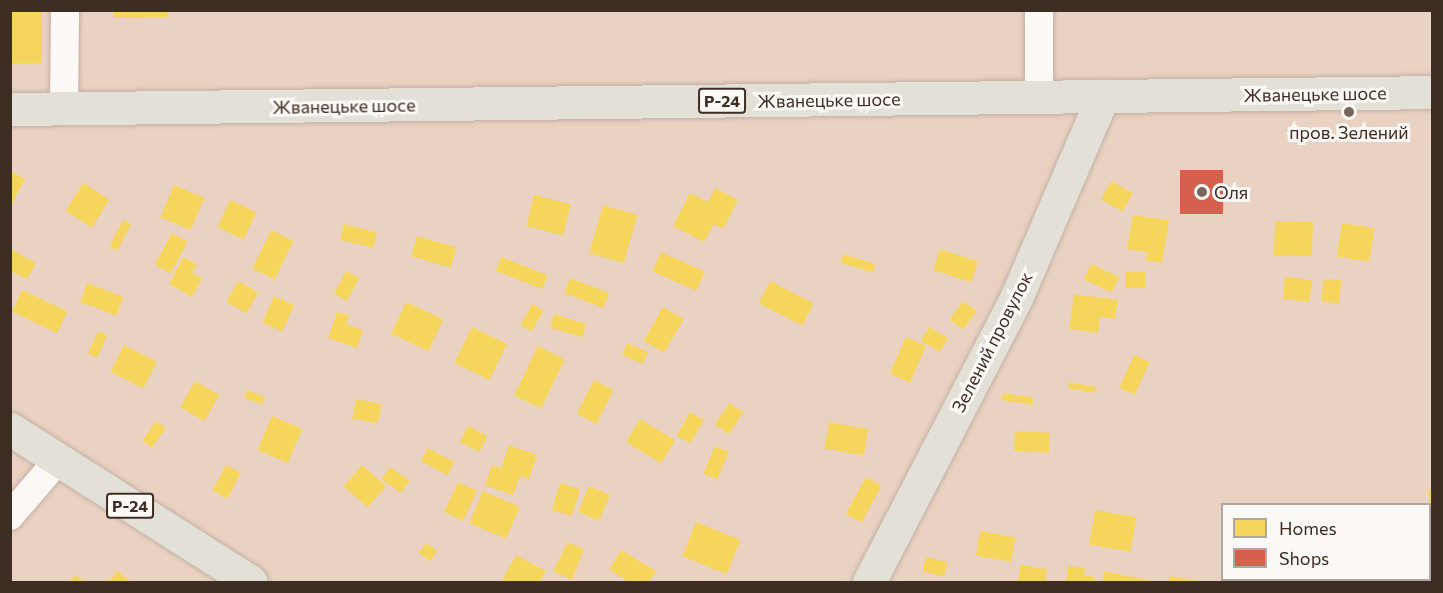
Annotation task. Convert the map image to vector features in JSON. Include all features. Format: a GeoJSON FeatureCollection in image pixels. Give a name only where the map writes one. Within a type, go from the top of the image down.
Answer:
{"type":"FeatureCollection","features":[{"type":"Feature","properties":{"kind":"main road","name":"Жванецьке шосе"},"geometry":{"type":"LineString","coordinates":[[10,109],[1432,92]]}},
{"type":"Feature","properties":{"kind":"main road","name":"Зелений провулок"},"geometry":{"type":"LineString","coordinates":[[869,582],[1016,298],[1103,96]]}},
{"type":"Feature","properties":{"kind":"main road","name":"Р-24"},"geometry":{"type":"LineString","coordinates":[[10,429],[251,582]]}},
{"type":"Feature","properties":{"kind":"street"},"geometry":{"type":"LineString","coordinates":[[64,109],[65,10]]}},
{"type":"Feature","properties":{"kind":"street"},"geometry":{"type":"LineString","coordinates":[[1040,10],[1040,97]]}},
{"type":"Feature","properties":{"kind":"street"},"geometry":{"type":"LineString","coordinates":[[10,516],[58,460]]}},
{"type":"Feature","properties":{"kind":"building: Homes"},"geometry":{"type":"Polygon","coordinates":[[[10,10],[42,10],[42,63],[10,63],[10,10]]]}},
{"type":"Feature","properties":{"kind":"building: Homes"},"geometry":{"type":"Polygon","coordinates":[[[113,10],[167,10],[167,17],[114,18],[113,10]]]}},
{"type":"Feature","properties":{"kind":"building: Homes"},"geometry":{"type":"Polygon","coordinates":[[[10,171],[25,179],[10,207],[10,171]]]}},
{"type":"Feature","properties":{"kind":"building: Homes"},"geometry":{"type":"Polygon","coordinates":[[[1111,181],[1133,193],[1123,211],[1101,199],[1111,181]]]}},
{"type":"Feature","properties":{"kind":"building: Homes"},"geometry":{"type":"Polygon","coordinates":[[[83,183],[109,199],[92,227],[66,211],[83,183]]]}},
{"type":"Feature","properties":{"kind":"building: Homes"},"geometry":{"type":"Polygon","coordinates":[[[174,185],[204,198],[191,230],[160,217],[174,185]]]}},
{"type":"Feature","properties":{"kind":"building: Homes"},"geometry":{"type":"Polygon","coordinates":[[[715,188],[738,200],[723,229],[714,224],[704,242],[673,226],[690,193],[708,202],[715,188]]]}},
{"type":"Feature","properties":{"kind":"building: Homes"},"geometry":{"type":"Polygon","coordinates":[[[534,195],[571,204],[563,235],[526,226],[534,195]]]}},
{"type":"Feature","properties":{"kind":"building: Homes"},"geometry":{"type":"Polygon","coordinates":[[[230,200],[256,212],[244,239],[217,227],[230,200]]]}},
{"type":"Feature","properties":{"kind":"building: Homes"},"geometry":{"type":"Polygon","coordinates":[[[603,205],[638,215],[624,263],[589,253],[603,205]]]}},
{"type":"Feature","properties":{"kind":"building: Homes"},"geometry":{"type":"Polygon","coordinates":[[[1133,215],[1169,220],[1162,263],[1146,261],[1147,252],[1127,249],[1133,215]]]}},
{"type":"Feature","properties":{"kind":"building: Homes"},"geometry":{"type":"Polygon","coordinates":[[[123,220],[131,224],[117,251],[109,247],[123,220]]]}},
{"type":"Feature","properties":{"kind":"building: Homes"},"geometry":{"type":"Polygon","coordinates":[[[1275,221],[1313,222],[1312,256],[1274,255],[1275,221]]]}},
{"type":"Feature","properties":{"kind":"building: Homes"},"geometry":{"type":"Polygon","coordinates":[[[1342,223],[1375,228],[1369,262],[1337,257],[1342,223]]]}},
{"type":"Feature","properties":{"kind":"building: Homes"},"geometry":{"type":"Polygon","coordinates":[[[344,224],[377,232],[373,248],[340,240],[344,224]]]}},
{"type":"Feature","properties":{"kind":"building: Homes"},"geometry":{"type":"Polygon","coordinates":[[[271,230],[293,241],[275,280],[252,269],[271,230]]]}},
{"type":"Feature","properties":{"kind":"building: Homes"},"geometry":{"type":"Polygon","coordinates":[[[172,233],[188,242],[170,273],[155,264],[172,233]]]}},
{"type":"Feature","properties":{"kind":"building: Homes"},"geometry":{"type":"Polygon","coordinates":[[[417,236],[456,247],[451,267],[411,256],[417,236]]]}},
{"type":"Feature","properties":{"kind":"building: Homes"},"geometry":{"type":"Polygon","coordinates":[[[10,249],[36,263],[27,279],[10,271],[10,249]]]}},
{"type":"Feature","properties":{"kind":"building: Homes"},"geometry":{"type":"Polygon","coordinates":[[[940,249],[978,261],[971,282],[933,270],[940,249]]]}},
{"type":"Feature","properties":{"kind":"building: Homes"},"geometry":{"type":"Polygon","coordinates":[[[661,252],[705,272],[696,291],[652,271],[661,252]]]}},
{"type":"Feature","properties":{"kind":"building: Homes"},"geometry":{"type":"Polygon","coordinates":[[[843,254],[876,264],[873,273],[840,263],[843,254]]]}},
{"type":"Feature","properties":{"kind":"building: Homes"},"geometry":{"type":"Polygon","coordinates":[[[183,257],[197,264],[192,273],[202,278],[192,297],[169,284],[183,257]]]}},
{"type":"Feature","properties":{"kind":"building: Homes"},"geometry":{"type":"Polygon","coordinates":[[[501,257],[548,275],[542,289],[496,271],[501,257]]]}},
{"type":"Feature","properties":{"kind":"building: Homes"},"geometry":{"type":"Polygon","coordinates":[[[1091,264],[1119,277],[1112,293],[1084,279],[1091,264]]]}},
{"type":"Feature","properties":{"kind":"building: Homes"},"geometry":{"type":"Polygon","coordinates":[[[346,271],[359,278],[347,301],[334,294],[346,271]]]}},
{"type":"Feature","properties":{"kind":"building: Homes"},"geometry":{"type":"Polygon","coordinates":[[[1125,272],[1145,272],[1145,288],[1125,288],[1125,272]]]}},
{"type":"Feature","properties":{"kind":"building: Homes"},"geometry":{"type":"Polygon","coordinates":[[[1285,277],[1312,280],[1310,302],[1283,299],[1285,277]]]}},
{"type":"Feature","properties":{"kind":"building: Homes"},"geometry":{"type":"Polygon","coordinates":[[[570,278],[609,293],[603,308],[564,293],[570,278]]]}},
{"type":"Feature","properties":{"kind":"building: Homes"},"geometry":{"type":"Polygon","coordinates":[[[1323,279],[1341,280],[1340,303],[1322,302],[1323,279]]]}},
{"type":"Feature","properties":{"kind":"building: Homes"},"geometry":{"type":"Polygon","coordinates":[[[238,281],[258,292],[246,313],[226,302],[238,281]]]}},
{"type":"Feature","properties":{"kind":"building: Homes"},"geometry":{"type":"Polygon","coordinates":[[[770,281],[814,303],[802,326],[759,303],[770,281]]]}},
{"type":"Feature","properties":{"kind":"building: Homes"},"geometry":{"type":"Polygon","coordinates":[[[87,283],[123,297],[116,316],[80,302],[87,283]]]}},
{"type":"Feature","properties":{"kind":"building: Homes"},"geometry":{"type":"Polygon","coordinates":[[[22,290],[67,311],[57,333],[12,312],[22,290]]]}},
{"type":"Feature","properties":{"kind":"building: Homes"},"geometry":{"type":"Polygon","coordinates":[[[1074,294],[1118,300],[1115,319],[1100,317],[1098,333],[1069,329],[1074,294]]]}},
{"type":"Feature","properties":{"kind":"building: Homes"},"geometry":{"type":"Polygon","coordinates":[[[274,296],[294,305],[282,331],[262,322],[274,296]]]}},
{"type":"Feature","properties":{"kind":"building: Homes"},"geometry":{"type":"Polygon","coordinates":[[[963,301],[977,311],[963,330],[949,320],[963,301]]]}},
{"type":"Feature","properties":{"kind":"building: Homes"},"geometry":{"type":"Polygon","coordinates":[[[406,302],[443,319],[428,351],[391,334],[406,302]]]}},
{"type":"Feature","properties":{"kind":"building: Homes"},"geometry":{"type":"Polygon","coordinates":[[[532,304],[543,310],[532,331],[520,325],[532,304]]]}},
{"type":"Feature","properties":{"kind":"building: Homes"},"geometry":{"type":"Polygon","coordinates":[[[663,307],[684,319],[664,353],[644,341],[663,307]]]}},
{"type":"Feature","properties":{"kind":"building: Homes"},"geometry":{"type":"Polygon","coordinates":[[[337,312],[349,315],[346,324],[363,330],[357,348],[328,338],[337,312]]]}},
{"type":"Feature","properties":{"kind":"building: Homes"},"geometry":{"type":"Polygon","coordinates":[[[554,314],[587,324],[582,337],[550,327],[554,314]]]}},
{"type":"Feature","properties":{"kind":"building: Homes"},"geometry":{"type":"Polygon","coordinates":[[[472,327],[507,344],[490,380],[454,363],[472,327]]]}},
{"type":"Feature","properties":{"kind":"building: Homes"},"geometry":{"type":"Polygon","coordinates":[[[929,327],[948,338],[940,352],[921,341],[929,327]]]}},
{"type":"Feature","properties":{"kind":"building: Homes"},"geometry":{"type":"Polygon","coordinates":[[[98,331],[107,335],[97,358],[88,354],[98,331]]]}},
{"type":"Feature","properties":{"kind":"building: Homes"},"geometry":{"type":"Polygon","coordinates":[[[906,337],[926,346],[910,382],[890,374],[906,337]]]}},
{"type":"Feature","properties":{"kind":"building: Homes"},"geometry":{"type":"Polygon","coordinates":[[[627,343],[648,352],[643,364],[622,355],[627,343]]]}},
{"type":"Feature","properties":{"kind":"building: Homes"},"geometry":{"type":"Polygon","coordinates":[[[124,345],[157,362],[143,389],[110,372],[124,345]]]}},
{"type":"Feature","properties":{"kind":"building: Homes"},"geometry":{"type":"Polygon","coordinates":[[[538,346],[565,359],[541,409],[514,395],[538,346]]]}},
{"type":"Feature","properties":{"kind":"building: Homes"},"geometry":{"type":"Polygon","coordinates":[[[1134,355],[1150,362],[1135,395],[1119,388],[1134,355]]]}},
{"type":"Feature","properties":{"kind":"building: Homes"},"geometry":{"type":"Polygon","coordinates":[[[594,380],[614,390],[596,424],[577,414],[594,380]]]}},
{"type":"Feature","properties":{"kind":"building: Homes"},"geometry":{"type":"Polygon","coordinates":[[[195,381],[219,395],[204,421],[180,407],[195,381]]]}},
{"type":"Feature","properties":{"kind":"building: Homes"},"geometry":{"type":"Polygon","coordinates":[[[1069,382],[1096,387],[1095,393],[1068,388],[1069,382]]]}},
{"type":"Feature","properties":{"kind":"building: Homes"},"geometry":{"type":"Polygon","coordinates":[[[247,390],[265,397],[262,404],[244,397],[247,390]]]}},
{"type":"Feature","properties":{"kind":"building: Homes"},"geometry":{"type":"Polygon","coordinates":[[[1003,393],[1034,398],[1033,405],[1002,400],[1003,393]]]}},
{"type":"Feature","properties":{"kind":"building: Homes"},"geometry":{"type":"Polygon","coordinates":[[[356,399],[382,404],[378,424],[352,419],[356,399]]]}},
{"type":"Feature","properties":{"kind":"building: Homes"},"geometry":{"type":"Polygon","coordinates":[[[729,403],[743,412],[729,434],[715,425],[729,403]]]}},
{"type":"Feature","properties":{"kind":"building: Homes"},"geometry":{"type":"Polygon","coordinates":[[[690,412],[704,420],[690,443],[676,435],[690,412]]]}},
{"type":"Feature","properties":{"kind":"building: Homes"},"geometry":{"type":"Polygon","coordinates":[[[272,416],[302,429],[288,463],[258,450],[272,416]]]}},
{"type":"Feature","properties":{"kind":"building: Homes"},"geometry":{"type":"Polygon","coordinates":[[[640,419],[675,440],[661,463],[626,442],[640,419]]]}},
{"type":"Feature","properties":{"kind":"building: Homes"},"geometry":{"type":"Polygon","coordinates":[[[156,421],[166,428],[152,448],[142,441],[156,421]]]}},
{"type":"Feature","properties":{"kind":"building: Homes"},"geometry":{"type":"Polygon","coordinates":[[[829,422],[868,429],[864,456],[824,449],[829,422]]]}},
{"type":"Feature","properties":{"kind":"building: Homes"},"geometry":{"type":"Polygon","coordinates":[[[468,426],[488,436],[479,452],[460,442],[468,426]]]}},
{"type":"Feature","properties":{"kind":"building: Homes"},"geometry":{"type":"Polygon","coordinates":[[[1015,431],[1050,433],[1049,453],[1014,451],[1015,431]]]}},
{"type":"Feature","properties":{"kind":"building: Homes"},"geometry":{"type":"Polygon","coordinates":[[[509,445],[537,455],[529,479],[520,476],[513,495],[485,485],[492,465],[501,468],[509,445]]]}},
{"type":"Feature","properties":{"kind":"building: Homes"},"geometry":{"type":"Polygon","coordinates":[[[715,446],[729,452],[717,479],[703,474],[715,446]]]}},
{"type":"Feature","properties":{"kind":"building: Homes"},"geometry":{"type":"Polygon","coordinates":[[[428,448],[454,462],[447,475],[421,461],[428,448]]]}},
{"type":"Feature","properties":{"kind":"building: Homes"},"geometry":{"type":"Polygon","coordinates":[[[226,465],[241,473],[227,499],[212,491],[226,465]]]}},
{"type":"Feature","properties":{"kind":"building: Homes"},"geometry":{"type":"Polygon","coordinates":[[[362,465],[386,486],[368,507],[344,486],[362,465]]]}},
{"type":"Feature","properties":{"kind":"building: Homes"},"geometry":{"type":"Polygon","coordinates":[[[390,467],[410,481],[401,493],[381,479],[390,467]]]}},
{"type":"Feature","properties":{"kind":"building: Homes"},"geometry":{"type":"Polygon","coordinates":[[[866,477],[882,486],[861,522],[846,514],[866,477]]]}},
{"type":"Feature","properties":{"kind":"building: Homes"},"geometry":{"type":"Polygon","coordinates":[[[458,482],[477,491],[463,521],[444,512],[458,482]]]}},
{"type":"Feature","properties":{"kind":"building: Homes"},"geometry":{"type":"Polygon","coordinates":[[[560,483],[580,489],[572,516],[552,510],[560,483]]]}},
{"type":"Feature","properties":{"kind":"building: Homes"},"geometry":{"type":"Polygon","coordinates":[[[589,486],[610,495],[599,521],[578,512],[589,486]]]}},
{"type":"Feature","properties":{"kind":"building: Homes"},"geometry":{"type":"Polygon","coordinates":[[[1432,490],[1432,511],[1431,511],[1428,491],[1432,490]]]}},
{"type":"Feature","properties":{"kind":"building: Homes"},"geometry":{"type":"Polygon","coordinates":[[[483,491],[520,507],[506,539],[469,523],[483,491]]]}},
{"type":"Feature","properties":{"kind":"building: Homes"},"geometry":{"type":"Polygon","coordinates":[[[1095,510],[1136,517],[1130,552],[1089,544],[1095,510]]]}},
{"type":"Feature","properties":{"kind":"building: Homes"},"geometry":{"type":"Polygon","coordinates":[[[696,522],[741,540],[727,574],[682,556],[696,522]]]}},
{"type":"Feature","properties":{"kind":"building: Homes"},"geometry":{"type":"Polygon","coordinates":[[[980,531],[1015,537],[1011,562],[976,556],[980,531]]]}},
{"type":"Feature","properties":{"kind":"building: Homes"},"geometry":{"type":"Polygon","coordinates":[[[568,542],[584,549],[572,580],[553,571],[568,542]]]}},
{"type":"Feature","properties":{"kind":"building: Homes"},"geometry":{"type":"Polygon","coordinates":[[[426,543],[437,551],[430,561],[419,553],[426,543]]]}},
{"type":"Feature","properties":{"kind":"building: Homes"},"geometry":{"type":"Polygon","coordinates":[[[621,550],[656,571],[649,582],[630,582],[609,570],[621,550]]]}},
{"type":"Feature","properties":{"kind":"building: Homes"},"geometry":{"type":"Polygon","coordinates":[[[516,555],[546,571],[539,582],[501,582],[516,555]]]}},
{"type":"Feature","properties":{"kind":"building: Homes"},"geometry":{"type":"Polygon","coordinates":[[[926,557],[947,562],[944,577],[923,572],[926,557]]]}},
{"type":"Feature","properties":{"kind":"building: Homes"},"geometry":{"type":"Polygon","coordinates":[[[1020,565],[1047,569],[1045,582],[1018,582],[1020,565]]]}},
{"type":"Feature","properties":{"kind":"building: Homes"},"geometry":{"type":"Polygon","coordinates":[[[1068,566],[1085,568],[1084,575],[1095,577],[1095,582],[1066,582],[1068,566]]]}},
{"type":"Feature","properties":{"kind":"building: Homes"},"geometry":{"type":"Polygon","coordinates":[[[118,571],[131,582],[108,582],[118,571]]]}},
{"type":"Feature","properties":{"kind":"building: Homes"},"geometry":{"type":"Polygon","coordinates":[[[1104,571],[1149,580],[1149,582],[1102,582],[1104,571]]]}},
{"type":"Feature","properties":{"kind":"building: Homes"},"geometry":{"type":"Polygon","coordinates":[[[75,575],[85,582],[69,582],[75,575]]]}},
{"type":"Feature","properties":{"kind":"building: Homes"},"geometry":{"type":"Polygon","coordinates":[[[1170,576],[1198,581],[1198,582],[1169,582],[1170,576]]]}},
{"type":"Feature","properties":{"kind":"building: Homes"},"geometry":{"type":"Polygon","coordinates":[[[1261,581],[1306,581],[1306,582],[1261,581]]]}},
{"type":"Feature","properties":{"kind":"building: Shops"},"geometry":{"type":"Polygon","coordinates":[[[1180,170],[1223,170],[1223,214],[1180,214],[1180,170]]]}},
{"type":"Feature","properties":{"kind":"place","name":"пров. Зелений"},"geometry":{"type":"Point","coordinates":[1349,112]}},
{"type":"Feature","properties":{"kind":"place","name":"Оля"},"geometry":{"type":"Point","coordinates":[1202,192]}}]}
